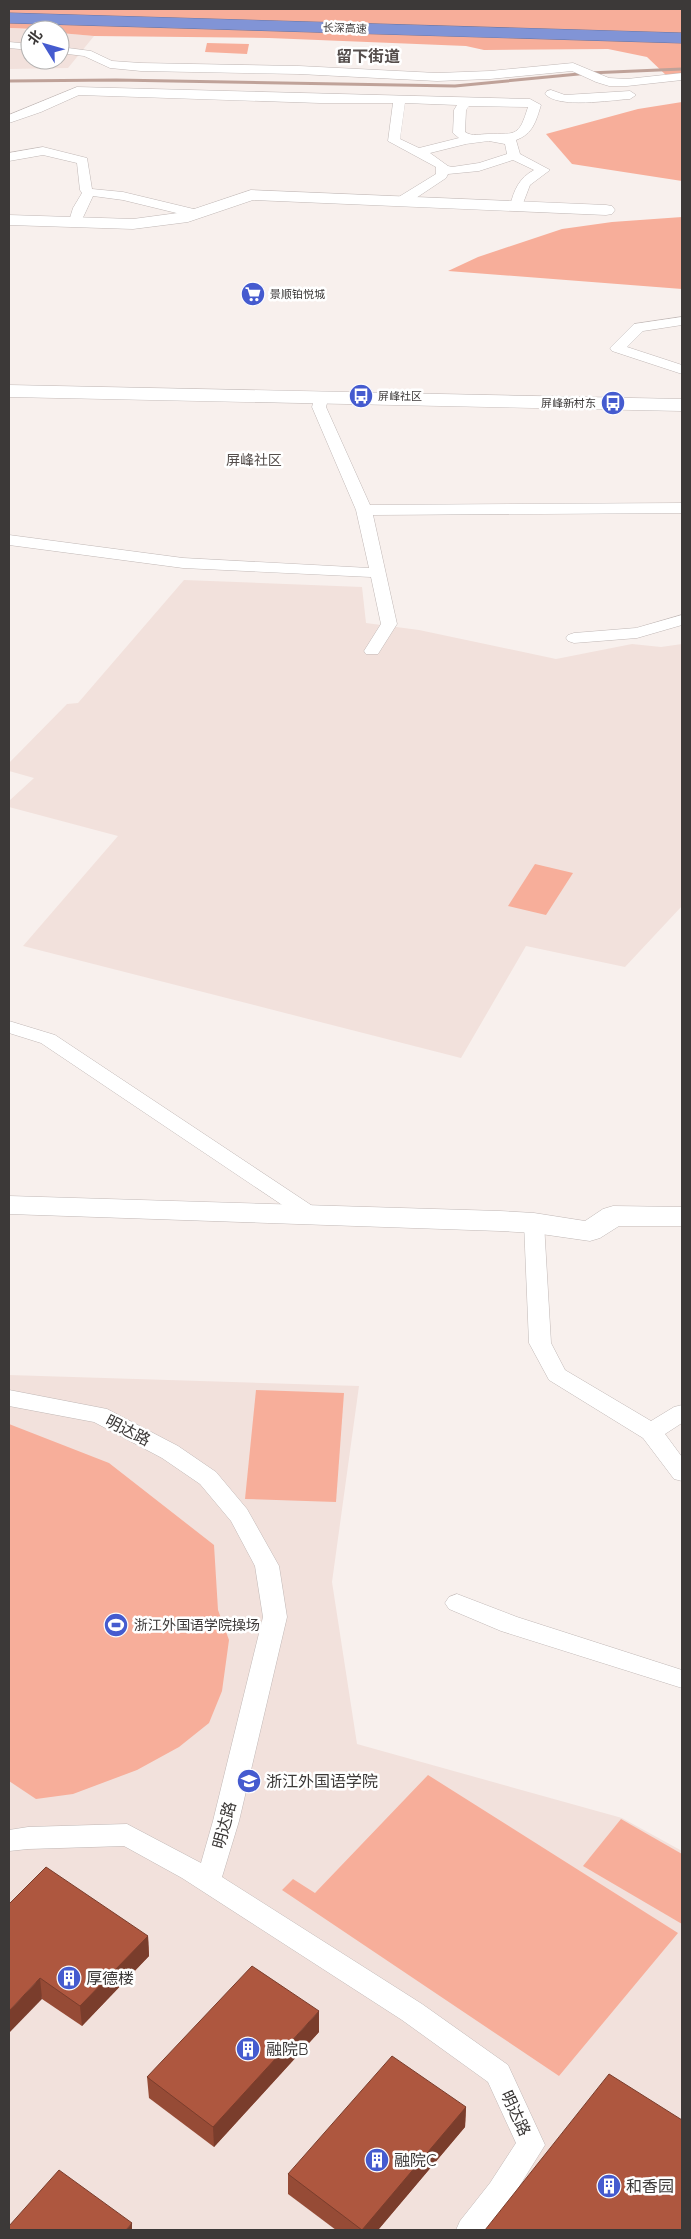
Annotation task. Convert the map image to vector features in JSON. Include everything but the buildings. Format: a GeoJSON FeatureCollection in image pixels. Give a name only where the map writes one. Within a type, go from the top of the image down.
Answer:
{"type":"FeatureCollection","features":[{"type":"Feature","properties":{"kind":"highway","name":"长深高速"},"geometry":{"type":"LineString","coordinates":[[9,13],[682,32]]}},
{"type":"Feature","properties":{"kind":"highway","name":"长深高速"},"geometry":{"type":"LineString","coordinates":[[9,18],[682,38]]}},
{"type":"Feature","properties":{"kind":"street"},"geometry":{"type":"LineString","coordinates":[[70,51],[87,53],[110,64],[141,67],[299,70],[437,77],[490,75],[573,67],[604,80]]}},
{"type":"Feature","properties":{"kind":"street"},"geometry":{"type":"LineString","coordinates":[[585,84],[604,80],[637,82],[665,77],[682,77]]}},
{"type":"Feature","properties":{"kind":"street"},"geometry":{"type":"LineString","coordinates":[[657,92],[682,82]]}},
{"type":"Feature","properties":{"kind":"street"},"geometry":{"type":"LineString","coordinates":[[564,87],[554,90],[551,94],[564,99],[644,94]]}},
{"type":"Feature","properties":{"kind":"street"},"geometry":{"type":"LineString","coordinates":[[9,119],[37,109],[76,91],[320,99],[399,99],[530,103],[535,105],[528,127],[522,135],[505,139],[467,138],[421,151]]}},
{"type":"Feature","properties":{"kind":"street"},"geometry":{"type":"LineString","coordinates":[[399,99],[394,140],[407,148],[421,151],[442,166],[442,175],[402,202]]}},
{"type":"Feature","properties":{"kind":"street"},"geometry":{"type":"LineString","coordinates":[[465,102],[460,110],[459,133],[467,138]]}},
{"type":"Feature","properties":{"kind":"street"},"geometry":{"type":"LineString","coordinates":[[505,139],[511,142],[514,156]]}},
{"type":"Feature","properties":{"kind":"street"},"geometry":{"type":"LineString","coordinates":[[9,157],[43,152],[83,161],[86,190],[89,192],[123,196],[197,214]]}},
{"type":"Feature","properties":{"kind":"street"},"geometry":{"type":"LineString","coordinates":[[442,170],[462,171],[490,165],[514,156],[544,170],[527,178],[518,194],[516,206]]}},
{"type":"Feature","properties":{"kind":"street"},"geometry":{"type":"LineString","coordinates":[[75,221],[79,208],[89,192]]}},
{"type":"Feature","properties":{"kind":"street"},"geometry":{"type":"LineString","coordinates":[[9,220],[133,224],[188,217],[251,195],[606,210]]}},
{"type":"Feature","properties":{"kind":"street"},"geometry":{"type":"LineString","coordinates":[[682,321],[639,327],[617,348],[682,370]]}},
{"type":"Feature","properties":{"kind":"street"},"geometry":{"type":"LineString","coordinates":[[9,391],[682,404]]}},
{"type":"Feature","properties":{"kind":"street"},"geometry":{"type":"LineString","coordinates":[[322,396],[320,407],[364,510],[389,624],[372,651]]}},
{"type":"Feature","properties":{"kind":"street"},"geometry":{"type":"LineString","coordinates":[[364,510],[682,508]]}},
{"type":"Feature","properties":{"kind":"street"},"geometry":{"type":"LineString","coordinates":[[9,540],[183,563],[378,573]]}},
{"type":"Feature","properties":{"kind":"street"},"geometry":{"type":"LineString","coordinates":[[574,638],[637,633],[682,620]]}},
{"type":"Feature","properties":{"kind":"street"},"geometry":{"type":"LineString","coordinates":[[9,1026],[48,1039],[310,1214]]}},
{"type":"Feature","properties":{"kind":"street"},"geometry":{"type":"LineString","coordinates":[[9,1204],[534,1223],[590,1231],[613,1216],[682,1217]]}},
{"type":"Feature","properties":{"kind":"street"},"geometry":{"type":"LineString","coordinates":[[534,1223],[540,1343],[558,1374],[651,1432],[682,1473]]}},
{"type":"Feature","properties":{"kind":"street","name":"明达路"},"geometry":{"type":"LineString","coordinates":[[9,1398],[100,1415],[170,1452],[208,1478],[239,1515],[267,1566],[275,1617],[226,1821],[208,1881],[412,2012],[498,2074],[531,2145],[500,2192],[470,2230]]}},
{"type":"Feature","properties":{"kind":"street"},"geometry":{"type":"LineString","coordinates":[[651,1432],[682,1412]]}},
{"type":"Feature","properties":{"kind":"street"},"geometry":{"type":"LineString","coordinates":[[457,1603],[509,1624],[682,1679]]}},
{"type":"Feature","properties":{"kind":"street"},"geometry":{"type":"LineString","coordinates":[[9,1842],[28,1838],[127,1836],[208,1881]]}},
{"type":"Feature","properties":{"kind":"shaded area"},"geometry":{"type":"Polygon","coordinates":[[[9,9],[682,9],[682,78],[668,77],[647,57],[608,49],[484,50],[466,46],[269,38],[94,36],[70,34],[70,20],[20,20],[20,28],[9,28],[9,9]]]}},
{"type":"Feature","properties":{"kind":"shaded area"},"geometry":{"type":"Polygon","coordinates":[[[9,28],[20,29],[20,69],[9,69],[9,28]]]}},
{"type":"Feature","properties":{"kind":"shaded area"},"geometry":{"type":"Polygon","coordinates":[[[70,34],[94,36],[70,66],[70,34]]]}},
{"type":"Feature","properties":{"kind":"shaded area"},"geometry":{"type":"Polygon","coordinates":[[[207,43],[249,44],[247,54],[205,52],[207,43]]]}},
{"type":"Feature","properties":{"kind":"shaded area"},"geometry":{"type":"Polygon","coordinates":[[[682,102],[682,181],[572,164],[546,134],[638,109],[682,102]]]}},
{"type":"Feature","properties":{"kind":"shaded area"},"geometry":{"type":"Polygon","coordinates":[[[682,217],[682,289],[448,271],[478,257],[562,229],[612,222],[682,217]]]}},
{"type":"Feature","properties":{"kind":"shaded area"},"geometry":{"type":"Polygon","coordinates":[[[184,580],[362,587],[366,623],[419,630],[556,659],[632,644],[661,647],[682,644],[682,906],[625,967],[526,946],[461,1058],[23,946],[118,836],[9,807],[9,801],[34,778],[9,771],[9,763],[67,704],[78,703],[184,580]]]}},
{"type":"Feature","properties":{"kind":"shaded area"},"geometry":{"type":"Polygon","coordinates":[[[535,864],[573,873],[546,915],[508,906],[535,864]]]}},
{"type":"Feature","properties":{"kind":"shaded area","name":"浙江外国语学院"},"geometry":{"type":"Polygon","coordinates":[[[9,1375],[359,1386],[332,1582],[357,1744],[622,1818],[682,1851],[682,2230],[9,2230],[9,1375]]]}},
{"type":"Feature","properties":{"kind":"shaded area"},"geometry":{"type":"Polygon","coordinates":[[[256,1390],[344,1393],[336,1502],[245,1499],[256,1390]]]}},
{"type":"Feature","properties":{"kind":"shaded area","name":"浙江外国语学院操场"},"geometry":{"type":"Polygon","coordinates":[[[9,1424],[109,1463],[214,1545],[218,1610],[229,1640],[222,1691],[209,1723],[179,1747],[137,1770],[73,1794],[36,1799],[9,1781],[9,1424]]]}},
{"type":"Feature","properties":{"kind":"shaded area"},"geometry":{"type":"Polygon","coordinates":[[[428,1775],[678,1933],[559,2076],[282,1890],[293,1879],[315,1893],[428,1775]]]}},
{"type":"Feature","properties":{"kind":"shaded area"},"geometry":{"type":"Polygon","coordinates":[[[621,1819],[682,1854],[682,1924],[583,1866],[621,1819]]]}},
{"type":"Feature","properties":{"kind":"waterway"},"geometry":{"type":"LineString","coordinates":[[9,81],[116,80],[455,86],[589,73],[682,69]]}},
{"type":"Feature","properties":{"kind":"place","name":"景顺铂悦城"},"geometry":{"type":"Point","coordinates":[253,294]}},
{"type":"Feature","properties":{"kind":"place","name":"屏峰社区"},"geometry":{"type":"Point","coordinates":[361,396]}},
{"type":"Feature","properties":{"kind":"place","name":"屏峰新村东"},"geometry":{"type":"Point","coordinates":[613,403]}},
{"type":"Feature","properties":{"kind":"place","name":"浙江外国语学院操场"},"geometry":{"type":"Point","coordinates":[116,1625]}},
{"type":"Feature","properties":{"kind":"place","name":"浙江外国语学院"},"geometry":{"type":"Point","coordinates":[249,1781]}},
{"type":"Feature","properties":{"kind":"place","name":"厚德楼"},"geometry":{"type":"Point","coordinates":[69,1978]}},
{"type":"Feature","properties":{"kind":"place","name":"融院B"},"geometry":{"type":"Point","coordinates":[248,2049]}},
{"type":"Feature","properties":{"kind":"place","name":"融院C"},"geometry":{"type":"Point","coordinates":[377,2160]}},
{"type":"Feature","properties":{"kind":"place","name":"和香园"},"geometry":{"type":"Point","coordinates":[609,2186]}},
{"type":"Feature","properties":{"kind":"district","name":"留下街道"},"geometry":{"type":"Point","coordinates":[368,56]}},
{"type":"Feature","properties":{"kind":"district","name":"屏峰社区"},"geometry":{"type":"Point","coordinates":[254,460]}}]}
